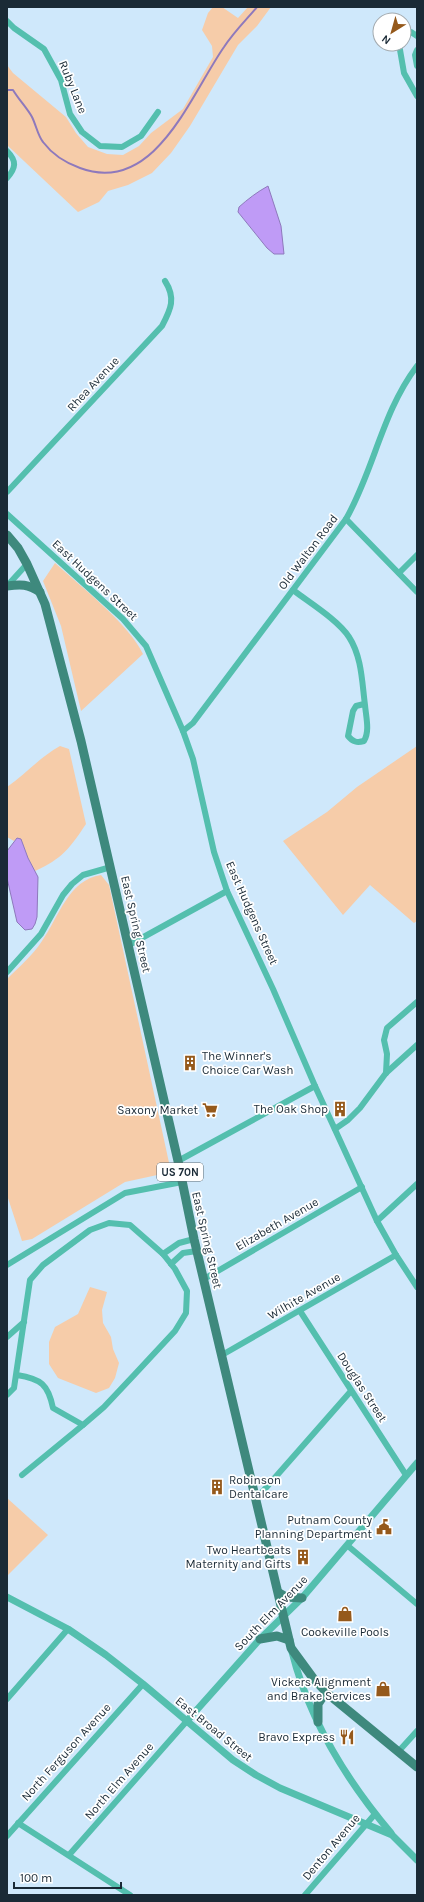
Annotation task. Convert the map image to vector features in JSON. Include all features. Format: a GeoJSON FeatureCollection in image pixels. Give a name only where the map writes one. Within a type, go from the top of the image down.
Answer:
{"type":"FeatureCollection","features":[{"type":"Feature","properties":{"kind":"main road","name":"East Spring Street"},"geometry":{"type":"LineString","coordinates":[[7,535],[18,548],[28,564],[45,604],[81,741],[129,945],[178,1161],[194,1239],[257,1498],[290,1644],[313,1678],[326,1692],[417,1767]]}},
{"type":"Feature","properties":{"kind":"main road"},"geometry":{"type":"LineString","coordinates":[[7,586],[22,584],[29,585],[40,592]]}},
{"type":"Feature","properties":{"kind":"main road"},"geometry":{"type":"LineString","coordinates":[[278,1593],[286,1597],[302,1598]]}},
{"type":"Feature","properties":{"kind":"main road"},"geometry":{"type":"LineString","coordinates":[[260,1639],[277,1636],[290,1644]]}},
{"type":"Feature","properties":{"kind":"main road"},"geometry":{"type":"LineString","coordinates":[[318,1722],[318,1704],[326,1692]]}},
{"type":"Feature","properties":{"kind":"street","name":"Ruby Lane"},"geometry":{"type":"LineString","coordinates":[[7,21],[14,28],[44,49],[61,80],[70,114],[82,132],[100,146],[122,147],[141,136],[158,112]]}},
{"type":"Feature","properties":{"kind":"street"},"geometry":{"type":"LineString","coordinates":[[417,50],[415,55],[417,66]]}},
{"type":"Feature","properties":{"kind":"street"},"geometry":{"type":"LineString","coordinates":[[400,52],[404,73],[417,96]]}},
{"type":"Feature","properties":{"kind":"street"},"geometry":{"type":"LineString","coordinates":[[7,152],[14,158],[15,165],[14,170],[7,178]]}},
{"type":"Feature","properties":{"kind":"street","name":"Rhea Avenue"},"geometry":{"type":"LineString","coordinates":[[7,492],[162,326],[172,303],[172,291],[165,281]]}},
{"type":"Feature","properties":{"kind":"street","name":"Old Walton Road"},"geometry":{"type":"LineString","coordinates":[[183,731],[193,722],[346,519],[357,500],[386,420],[400,392],[417,366]]}},
{"type":"Feature","properties":{"kind":"street","name":"East Hudgens Street"},"geometry":{"type":"LineString","coordinates":[[7,514],[123,619],[146,646],[183,731],[201,792],[214,852],[227,891],[273,989],[315,1086],[377,1221],[396,1255],[417,1287]]}},
{"type":"Feature","properties":{"kind":"street"},"geometry":{"type":"LineString","coordinates":[[346,519],[417,592]]}},
{"type":"Feature","properties":{"kind":"street"},"geometry":{"type":"LineString","coordinates":[[398,573],[417,555]]}},
{"type":"Feature","properties":{"kind":"street"},"geometry":{"type":"LineString","coordinates":[[7,586],[28,564]]}},
{"type":"Feature","properties":{"kind":"street"},"geometry":{"type":"LineString","coordinates":[[293,590],[334,622],[349,636],[357,654],[364,704],[368,736],[364,741],[358,743],[351,740],[348,736],[353,711],[356,706],[364,704]]}},
{"type":"Feature","properties":{"kind":"street"},"geometry":{"type":"LineString","coordinates":[[7,972],[41,934],[63,895],[72,884],[83,875],[111,867]]}},
{"type":"Feature","properties":{"kind":"street"},"geometry":{"type":"LineString","coordinates":[[129,945],[227,891]]}},
{"type":"Feature","properties":{"kind":"street"},"geometry":{"type":"LineString","coordinates":[[386,1073],[388,1059],[384,1034],[387,1028],[417,1002]]}},
{"type":"Feature","properties":{"kind":"street"},"geometry":{"type":"LineString","coordinates":[[336,1129],[360,1108],[386,1073],[417,1045]]}},
{"type":"Feature","properties":{"kind":"street"},"geometry":{"type":"LineString","coordinates":[[178,1161],[315,1086]]}},
{"type":"Feature","properties":{"kind":"street"},"geometry":{"type":"LineString","coordinates":[[7,1265],[125,1192],[182,1182]]}},
{"type":"Feature","properties":{"kind":"street"},"geometry":{"type":"LineString","coordinates":[[377,1221],[417,1184]]}},
{"type":"Feature","properties":{"kind":"street","name":"Elizabeth Avenue"},"geometry":{"type":"LineString","coordinates":[[204,1279],[362,1187]]}},
{"type":"Feature","properties":{"kind":"street"},"geometry":{"type":"LineString","coordinates":[[7,1395],[14,1388],[17,1375],[30,1280],[44,1265],[90,1230],[109,1223],[130,1225],[163,1254],[171,1264],[187,1291],[186,1314],[175,1331],[104,1407],[22,1475]]}},
{"type":"Feature","properties":{"kind":"street"},"geometry":{"type":"LineString","coordinates":[[163,1254],[179,1243],[194,1239]]}},
{"type":"Feature","properties":{"kind":"street"},"geometry":{"type":"LineString","coordinates":[[171,1264],[183,1253],[197,1251]]}},
{"type":"Feature","properties":{"kind":"street","name":"Wilhite Avenue"},"geometry":{"type":"LineString","coordinates":[[222,1355],[396,1255]]}},
{"type":"Feature","properties":{"kind":"street","name":"Douglas Street"},"geometry":{"type":"LineString","coordinates":[[300,1311],[406,1475]]}},
{"type":"Feature","properties":{"kind":"street"},"geometry":{"type":"LineString","coordinates":[[7,1337],[24,1322]]}},
{"type":"Feature","properties":{"kind":"street"},"geometry":{"type":"LineString","coordinates":[[17,1375],[38,1380],[45,1385],[50,1394],[53,1408],[83,1425]]}},
{"type":"Feature","properties":{"kind":"street"},"geometry":{"type":"LineString","coordinates":[[257,1498],[351,1391]]}},
{"type":"Feature","properties":{"kind":"street","name":"South Elm Avenue"},"geometry":{"type":"LineString","coordinates":[[186,1722],[260,1639],[302,1598],[348,1546],[417,1463]]}},
{"type":"Feature","properties":{"kind":"street"},"geometry":{"type":"LineString","coordinates":[[348,1546],[417,1604]]}},
{"type":"Feature","properties":{"kind":"street","name":"East Broad Street"},"geometry":{"type":"LineString","coordinates":[[7,1597],[68,1629],[143,1684],[186,1722],[233,1760],[256,1775],[280,1788],[392,1835],[417,1860]]}},
{"type":"Feature","properties":{"kind":"street"},"geometry":{"type":"LineString","coordinates":[[7,1699],[68,1629]]}},
{"type":"Feature","properties":{"kind":"street"},"geometry":{"type":"LineString","coordinates":[[290,1644],[298,1673],[318,1722],[344,1769],[375,1814],[392,1835]]}},
{"type":"Feature","properties":{"kind":"street","name":"North Ferguson Avenue"},"geometry":{"type":"LineString","coordinates":[[7,1836],[143,1684]]}},
{"type":"Feature","properties":{"kind":"street","name":"North Elm Avenue"},"geometry":{"type":"LineString","coordinates":[[69,1855],[186,1722]]}},
{"type":"Feature","properties":{"kind":"street"},"geometry":{"type":"LineString","coordinates":[[398,1752],[417,1731]]}},
{"type":"Feature","properties":{"kind":"street","name":"Denton Avenue"},"geometry":{"type":"LineString","coordinates":[[305,1895],[375,1814]]}},
{"type":"Feature","properties":{"kind":"street"},"geometry":{"type":"LineString","coordinates":[[18,1823],[130,1895]]}},
{"type":"Feature","properties":{"kind":"shaded area"},"geometry":{"type":"Polygon","coordinates":[[[213,7],[222,7],[238,18],[248,7],[271,7],[257,26],[238,45],[190,126],[171,153],[152,173],[128,185],[108,191],[99,202],[78,212],[7,145],[7,65],[13,73],[66,117],[76,133],[88,147],[107,154],[123,155],[139,146],[151,133],[183,109],[213,57],[212,46],[202,30],[208,13],[213,7]]]}},
{"type":"Feature","properties":{"kind":"shaded area"},"geometry":{"type":"Polygon","coordinates":[[[268,186],[281,226],[284,254],[274,254],[267,248],[238,212],[239,207],[242,204],[268,186]]]}},
{"type":"Feature","properties":{"kind":"shaded area"},"geometry":{"type":"Polygon","coordinates":[[[55,563],[116,618],[143,654],[81,711],[61,626],[43,581],[55,563]]]}},
{"type":"Feature","properties":{"kind":"shaded area"},"geometry":{"type":"Polygon","coordinates":[[[60,746],[69,749],[86,824],[65,852],[52,862],[35,871],[28,858],[21,839],[17,838],[14,841],[7,837],[7,787],[46,755],[60,746]]]}},
{"type":"Feature","properties":{"kind":"shaded area"},"geometry":{"type":"Polygon","coordinates":[[[417,746],[417,921],[414,923],[370,885],[343,915],[283,841],[327,812],[357,787],[417,746]]]}},
{"type":"Feature","properties":{"kind":"shaded area"},"geometry":{"type":"Polygon","coordinates":[[[17,838],[21,839],[28,858],[38,877],[37,917],[32,929],[25,930],[17,922],[7,878],[7,851],[17,838]]]}},
{"type":"Feature","properties":{"kind":"shaded area"},"geometry":{"type":"Polygon","coordinates":[[[101,875],[109,885],[171,1172],[125,1182],[32,1239],[22,1241],[7,1195],[7,979],[26,961],[38,946],[72,892],[80,884],[90,878],[101,875]]]}},
{"type":"Feature","properties":{"kind":"shaded area"},"geometry":{"type":"Polygon","coordinates":[[[90,1287],[107,1292],[102,1310],[103,1323],[111,1337],[113,1349],[119,1363],[115,1378],[109,1388],[96,1393],[58,1378],[49,1364],[49,1342],[55,1327],[78,1314],[90,1287]]]}},
{"type":"Feature","properties":{"kind":"shaded area"},"geometry":{"type":"Polygon","coordinates":[[[7,1498],[48,1535],[7,1576],[7,1498]]]}},
{"type":"Feature","properties":{"kind":"waterway"},"geometry":{"type":"LineString","coordinates":[[7,90],[13,90],[28,110],[43,142],[55,154],[65,161],[80,168],[106,173],[130,168],[150,154],[168,136],[228,42],[257,7]]}},
{"type":"Feature","properties":{"kind":"place","name":"The Winner's Choice Car Wash"},"geometry":{"type":"Point","coordinates":[190,1063]}},
{"type":"Feature","properties":{"kind":"place","name":"The Oak Shop"},"geometry":{"type":"Point","coordinates":[340,1109]}},
{"type":"Feature","properties":{"kind":"place","name":"Saxony Market"},"geometry":{"type":"Point","coordinates":[210,1110]}},
{"type":"Feature","properties":{"kind":"place","name":"Robinson Dentalcare"},"geometry":{"type":"Point","coordinates":[217,1487]}},
{"type":"Feature","properties":{"kind":"place","name":"Putnam County Planning Department"},"geometry":{"type":"Point","coordinates":[384,1527]}},
{"type":"Feature","properties":{"kind":"place","name":"Two Heartbeats Maternity and Gifts"},"geometry":{"type":"Point","coordinates":[303,1557]}},
{"type":"Feature","properties":{"kind":"place","name":"Cookeville Pools"},"geometry":{"type":"Point","coordinates":[345,1614]}},
{"type":"Feature","properties":{"kind":"place","name":"Vickers Alignment and Brake Services"},"geometry":{"type":"Point","coordinates":[383,1689]}},
{"type":"Feature","properties":{"kind":"place","name":"Bravo Express"},"geometry":{"type":"Point","coordinates":[347,1737]}}]}
